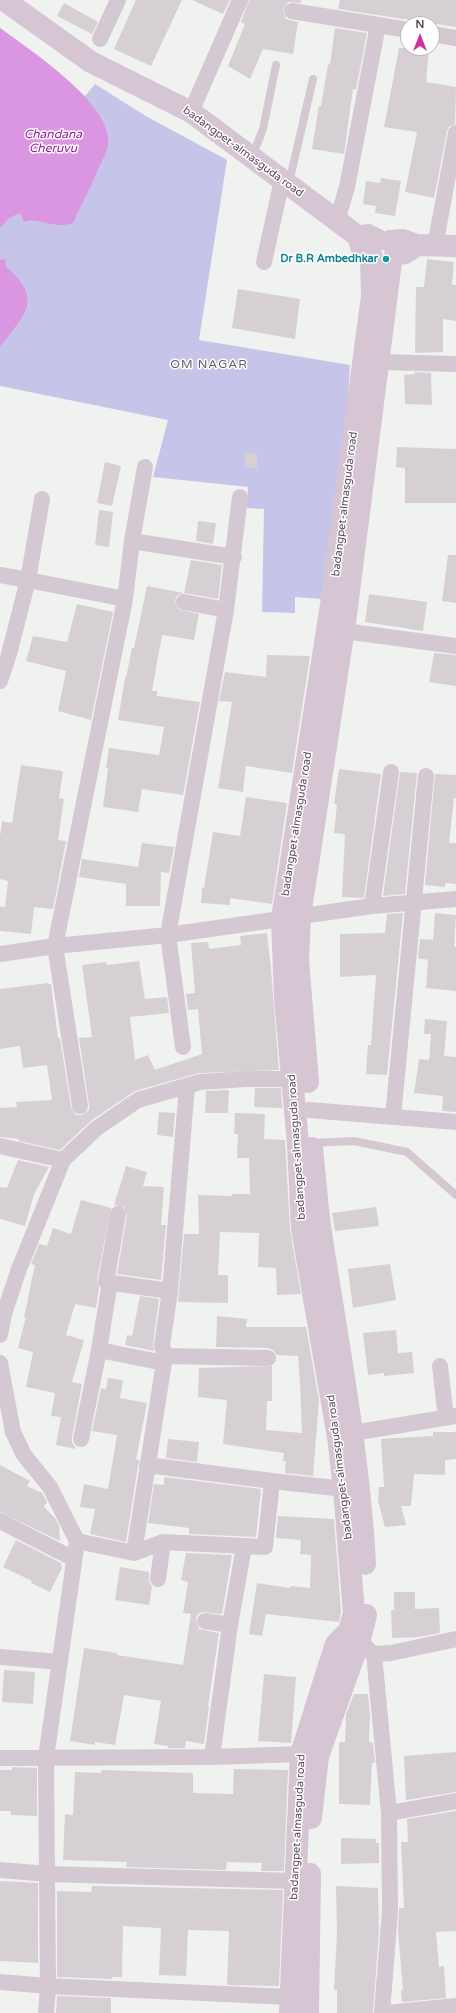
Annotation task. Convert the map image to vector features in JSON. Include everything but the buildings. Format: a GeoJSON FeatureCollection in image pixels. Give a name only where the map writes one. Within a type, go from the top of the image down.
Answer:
{"type":"FeatureCollection","features":[{"type":"Feature","properties":{"kind":"street","name":"badangpet-almasguda road"},"geometry":{"type":"LineString","coordinates":[[4,0],[91,62],[191,112],[380,254]]}},
{"type":"Feature","properties":{"kind":"street"},"geometry":{"type":"LineString","coordinates":[[100,39],[118,0]]}},
{"type":"Feature","properties":{"kind":"street"},"geometry":{"type":"LineString","coordinates":[[191,112],[240,0]]}},
{"type":"Feature","properties":{"kind":"street"},"geometry":{"type":"LineString","coordinates":[[292,11],[400,29]]}},
{"type":"Feature","properties":{"kind":"street"},"geometry":{"type":"LineString","coordinates":[[337,221],[347,188],[378,25]]}},
{"type":"Feature","properties":{"kind":"street"},"geometry":{"type":"LineString","coordinates":[[440,35],[456,38]]}},
{"type":"Feature","properties":{"kind":"street"},"geometry":{"type":"LineString","coordinates":[[380,254],[402,240],[436,246],[456,133]]}},
{"type":"Feature","properties":{"kind":"street"},"geometry":{"type":"LineString","coordinates":[[264,262],[285,182]]}},
{"type":"Feature","properties":{"kind":"street","name":"badangpet-almasguda road"},"geometry":{"type":"LineString","coordinates":[[308,2013],[311,1820],[318,1756],[361,1641],[367,1608],[363,1525],[353,1433],[321,1231],[309,1110],[308,1079],[298,960],[291,917],[344,631],[379,362],[380,254]]}},
{"type":"Feature","properties":{"kind":"street","name":"badangpet-almasguda road"},"geometry":{"type":"LineString","coordinates":[[361,1641],[354,1613],[344,1489],[326,1361],[302,1229],[293,1079],[285,998],[291,917],[372,296],[380,254]]}},
{"type":"Feature","properties":{"kind":"street"},"geometry":{"type":"LineString","coordinates":[[379,362],[456,364]]}},
{"type":"Feature","properties":{"kind":"street"},"geometry":{"type":"LineString","coordinates":[[80,1106],[55,946],[125,599],[132,541],[146,467]]}},
{"type":"Feature","properties":{"kind":"street"},"geometry":{"type":"LineString","coordinates":[[183,1046],[168,935],[226,610],[234,556],[240,497]]}},
{"type":"Feature","properties":{"kind":"street"},"geometry":{"type":"LineString","coordinates":[[0,681],[9,654],[28,580],[42,499]]}},
{"type":"Feature","properties":{"kind":"street"},"geometry":{"type":"LineString","coordinates":[[132,541],[234,556]]}},
{"type":"Feature","properties":{"kind":"street"},"geometry":{"type":"LineString","coordinates":[[0,575],[125,599]]}},
{"type":"Feature","properties":{"kind":"street"},"geometry":{"type":"LineString","coordinates":[[184,602],[226,610]]}},
{"type":"Feature","properties":{"kind":"street"},"geometry":{"type":"LineString","coordinates":[[344,631],[456,646]]}},
{"type":"Feature","properties":{"kind":"street"},"geometry":{"type":"LineString","coordinates":[[372,906],[391,772]]}},
{"type":"Feature","properties":{"kind":"street"},"geometry":{"type":"LineString","coordinates":[[392,1116],[426,776]]}},
{"type":"Feature","properties":{"kind":"street"},"geometry":{"type":"LineString","coordinates":[[0,954],[55,946],[168,935],[372,906],[456,899]]}},
{"type":"Feature","properties":{"kind":"street"},"geometry":{"type":"LineString","coordinates":[[0,1335],[4,1314],[19,1269],[63,1160],[96,1128],[138,1100],[200,1082],[246,1079],[293,1079]]}},
{"type":"Feature","properties":{"kind":"street"},"geometry":{"type":"LineString","coordinates":[[134,1553],[164,1360],[162,1345],[170,1291],[187,1086]]}},
{"type":"Feature","properties":{"kind":"street"},"geometry":{"type":"LineString","coordinates":[[309,1110],[456,1122]]}},
{"type":"Feature","properties":{"kind":"street"},"geometry":{"type":"LineString","coordinates":[[0,1146],[63,1160]]}},
{"type":"Feature","properties":{"kind":"street"},"geometry":{"type":"LineString","coordinates":[[118,1214],[106,1282],[170,1291]]}},
{"type":"Feature","properties":{"kind":"street"},"geometry":{"type":"LineString","coordinates":[[81,1440],[99,1350],[110,1282]]}},
{"type":"Feature","properties":{"kind":"street"},"geometry":{"type":"LineString","coordinates":[[99,1350],[164,1360],[268,1358]]}},
{"type":"Feature","properties":{"kind":"street"},"geometry":{"type":"LineString","coordinates":[[0,1363],[13,1432],[24,1454],[50,1487],[77,1541],[46,1758],[48,1874],[48,1986],[46,2013]]}},
{"type":"Feature","properties":{"kind":"street"},"geometry":{"type":"LineString","coordinates":[[353,1433],[451,1417],[440,1366]]}},
{"type":"Feature","properties":{"kind":"street"},"geometry":{"type":"LineString","coordinates":[[147,1465],[344,1489]]}},
{"type":"Feature","properties":{"kind":"street"},"geometry":{"type":"LineString","coordinates":[[77,1541],[134,1553],[163,1542],[264,1547],[272,1481]]}},
{"type":"Feature","properties":{"kind":"street"},"geometry":{"type":"LineString","coordinates":[[0,1521],[74,1559]]}},
{"type":"Feature","properties":{"kind":"street"},"geometry":{"type":"LineString","coordinates":[[158,1579],[163,1542]]}},
{"type":"Feature","properties":{"kind":"street"},"geometry":{"type":"LineString","coordinates":[[212,1757],[230,1625],[244,1547]]}},
{"type":"Feature","properties":{"kind":"street"},"geometry":{"type":"LineString","coordinates":[[205,1621],[230,1625]]}},
{"type":"Feature","properties":{"kind":"street"},"geometry":{"type":"LineString","coordinates":[[361,1641],[392,1653],[456,1639]]}},
{"type":"Feature","properties":{"kind":"street","name":"badangpet-almasguda road"},"geometry":{"type":"LineString","coordinates":[[290,2005],[294,1881],[301,1754],[336,1644],[361,1641]]}},
{"type":"Feature","properties":{"kind":"street"},"geometry":{"type":"LineString","coordinates":[[361,1641],[389,1813],[390,1910],[382,2013]]}},
{"type":"Feature","properties":{"kind":"street"},"geometry":{"type":"LineString","coordinates":[[0,1657],[60,1662]]}},
{"type":"Feature","properties":{"kind":"street"},"geometry":{"type":"LineString","coordinates":[[0,1758],[212,1757],[301,1754]]}},
{"type":"Feature","properties":{"kind":"street"},"geometry":{"type":"LineString","coordinates":[[389,1813],[456,1801]]}},
{"type":"Feature","properties":{"kind":"street"},"geometry":{"type":"LineString","coordinates":[[0,1870],[48,1874],[294,1881]]}},
{"type":"Feature","properties":{"kind":"street"},"geometry":{"type":"LineString","coordinates":[[0,1982],[290,2005]]}},
{"type":"Feature","properties":{"kind":"street"},"geometry":{"type":"LineString","coordinates":[[386,2013],[456,2006]]}},
{"type":"Feature","properties":{"kind":"lane"},"geometry":{"type":"LineString","coordinates":[[252,158],[263,129],[276,65]]}},
{"type":"Feature","properties":{"kind":"lane"},"geometry":{"type":"LineString","coordinates":[[285,182],[313,79]]}},
{"type":"Feature","properties":{"kind":"lane"},"geometry":{"type":"LineString","coordinates":[[312,1143],[354,1141],[407,1152],[456,1195]]}},
{"type":"Feature","properties":{"kind":"shaded area"},"geometry":{"type":"Polygon","coordinates":[[[0,28],[46,62],[85,96],[95,84],[144,115],[227,160],[199,340],[350,365],[347,410],[321,599],[295,597],[295,613],[262,612],[264,509],[247,508],[248,487],[153,477],[168,420],[0,386],[0,28]]]}},
{"type":"Feature","properties":{"kind":"water","name":"Chandana Cheruvu"},"geometry":{"type":"Polygon","coordinates":[[[0,28],[68,80],[98,113],[106,129],[108,145],[107,150],[73,223],[59,225],[35,221],[24,222],[20,213],[9,218],[0,228],[0,28]]]}},
{"type":"Feature","properties":{"kind":"water"},"geometry":{"type":"Polygon","coordinates":[[[5,259],[6,267],[18,279],[25,289],[28,298],[27,307],[23,316],[0,347],[0,260],[5,259]]]}},
{"type":"Feature","properties":{"kind":"place","name":"Dr B.R Ambedhkar"},"geometry":{"type":"Point","coordinates":[386,259]}},
{"type":"Feature","properties":{"kind":"district","name":"OM NAGAR"},"geometry":{"type":"Point","coordinates":[209,365]}}]}
